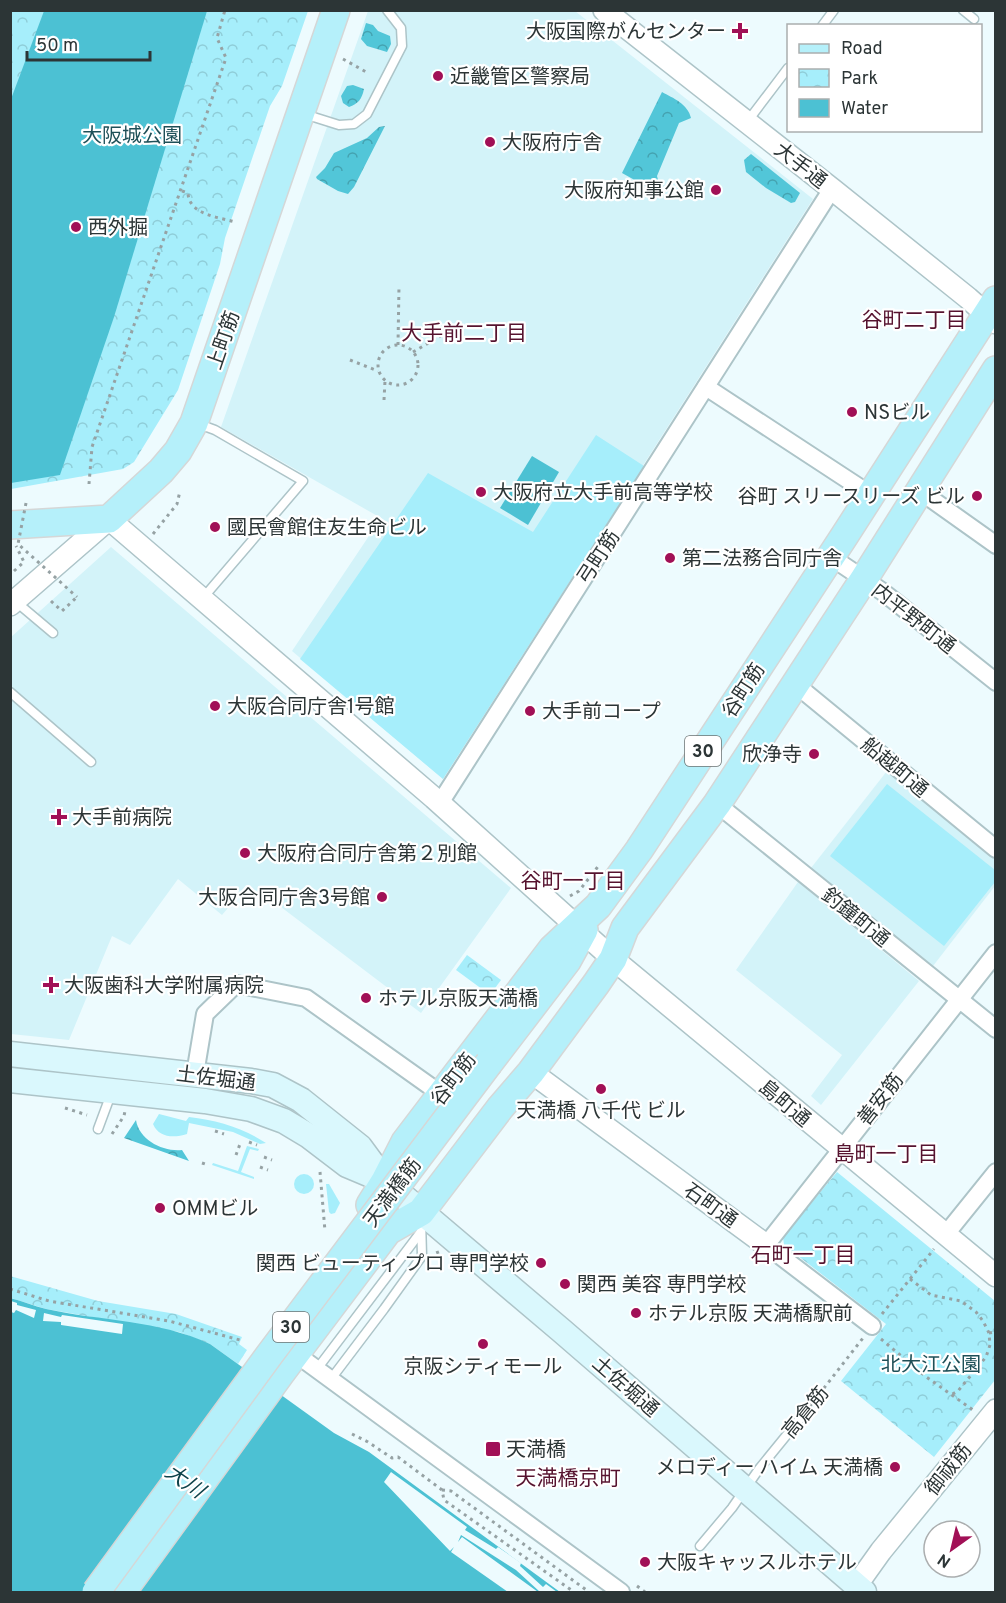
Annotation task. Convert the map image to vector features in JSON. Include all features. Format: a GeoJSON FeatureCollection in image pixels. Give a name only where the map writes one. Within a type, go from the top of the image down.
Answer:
{"type":"FeatureCollection","features":[{"type":"Feature","properties":{"kind":"main road","name":"上町筋"},"geometry":{"type":"LineString","coordinates":[[109,519],[161,471],[178,451],[194,423],[336,10]]}},
{"type":"Feature","properties":{"kind":"main road","name":"谷町筋"},"geometry":{"type":"LineString","coordinates":[[421,1222],[500,1108],[531,1072],[594,942],[598,906],[639,850],[992,312]]}},
{"type":"Feature","properties":{"kind":"main road","name":"谷町筋"},"geometry":{"type":"LineString","coordinates":[[625,928],[717,804],[864,579],[996,370]]}},
{"type":"Feature","properties":{"kind":"main road"},"geometry":{"type":"LineString","coordinates":[[17,525],[109,519]]}},
{"type":"Feature","properties":{"kind":"main road","name":"天満橋筋"},"geometry":{"type":"LineString","coordinates":[[94,1593],[270,1354],[496,1068],[581,972],[594,942],[625,928]]}},
{"type":"Feature","properties":{"kind":"main road","name":"谷町筋"},"geometry":{"type":"LineString","coordinates":[[385,1181],[405,1142],[552,949],[594,942]]}},
{"type":"Feature","properties":{"kind":"main road","name":"土佐堀通"},"geometry":{"type":"LineString","coordinates":[[10,1054],[251,1081],[273,1085],[292,1095],[360,1147],[385,1181],[421,1222],[745,1489],[858,1590]]}},
{"type":"Feature","properties":{"kind":"main road","name":"天満橋筋"},"geometry":{"type":"LineString","coordinates":[[120,1593],[496,1068]]}},
{"type":"Feature","properties":{"kind":"main road","name":"土佐堀通"},"geometry":{"type":"LineString","coordinates":[[10,1080],[119,1098],[205,1101],[251,1108],[284,1121],[309,1136],[347,1165],[385,1181]]}},
{"type":"Feature","properties":{"kind":"main road","name":"天満橋筋"},"geometry":{"type":"LineString","coordinates":[[279,1362],[271,1346],[280,1327],[385,1181]]}},
{"type":"Feature","properties":{"kind":"main road","name":"天満橋筋"},"geometry":{"type":"LineString","coordinates":[[94,1593],[279,1362],[388,1231],[421,1222]]}},
{"type":"Feature","properties":{"kind":"main road","name":"天満橋筋"},"geometry":{"type":"LineString","coordinates":[[120,1593],[279,1362]]}},
{"type":"Feature","properties":{"kind":"street","name":"大手通"},"geometry":{"type":"LineString","coordinates":[[604,10],[968,298],[992,312]]}},
{"type":"Feature","properties":{"kind":"street","name":"弓町筋"},"geometry":{"type":"LineString","coordinates":[[440,803],[832,189]]}},
{"type":"Feature","properties":{"kind":"street"},"geometry":{"type":"LineString","coordinates":[[706,387],[871,495]]}},
{"type":"Feature","properties":{"kind":"street"},"geometry":{"type":"LineString","coordinates":[[920,491],[996,545]]}},
{"type":"Feature","properties":{"kind":"street","name":"島町通"},"geometry":{"type":"LineString","coordinates":[[109,519],[440,803],[594,942],[840,1149],[941,1240],[996,1276]]}},
{"type":"Feature","properties":{"kind":"street","name":"上町筋"},"geometry":{"type":"LineString","coordinates":[[13,603],[109,519]]}},
{"type":"Feature","properties":{"kind":"street","name":"内平野町通"},"geometry":{"type":"LineString","coordinates":[[831,557],[883,592],[996,682]]}},
{"type":"Feature","properties":{"kind":"street","name":"船越町通"},"geometry":{"type":"LineString","coordinates":[[795,684],[996,849]]}},
{"type":"Feature","properties":{"kind":"street","name":"釣鐘町通"},"geometry":{"type":"LineString","coordinates":[[717,804],[996,1029]]}},
{"type":"Feature","properties":{"kind":"street","name":"善安筋"},"geometry":{"type":"LineString","coordinates":[[766,1245],[996,953]]}},
{"type":"Feature","properties":{"kind":"street"},"geometry":{"type":"LineString","coordinates":[[195,1074],[206,1014],[236,984],[306,998],[441,1094]]}},
{"type":"Feature","properties":{"kind":"street","name":"石町通"},"geometry":{"type":"LineString","coordinates":[[531,1072],[766,1245],[869,1330]]}},
{"type":"Feature","properties":{"kind":"street"},"geometry":{"type":"LineString","coordinates":[[941,1240],[996,1172]]}},
{"type":"Feature","properties":{"kind":"street"},"geometry":{"type":"LineString","coordinates":[[279,1362],[324,1374],[621,1593]]}},
{"type":"Feature","properties":{"kind":"street","name":"御祓筋"},"geometry":{"type":"LineString","coordinates":[[858,1590],[881,1551],[987,1418]]}},
{"type":"Feature","properties":{"kind":"lane"},"geometry":{"type":"LineString","coordinates":[[301,113],[339,124],[354,124],[367,114],[402,46],[401,28],[387,10]]}},
{"type":"Feature","properties":{"kind":"lane"},"geometry":{"type":"LineString","coordinates":[[824,24],[834,10]]}},
{"type":"Feature","properties":{"kind":"lane"},"geometry":{"type":"LineString","coordinates":[[963,10],[974,20]]}},
{"type":"Feature","properties":{"kind":"lane"},"geometry":{"type":"LineString","coordinates":[[747,122],[787,71]]}},
{"type":"Feature","properties":{"kind":"lane"},"geometry":{"type":"LineString","coordinates":[[194,423],[215,430],[303,481],[203,599]]}},
{"type":"Feature","properties":{"kind":"lane"},"geometry":{"type":"LineString","coordinates":[[13,603],[53,633]]}},
{"type":"Feature","properties":{"kind":"lane"},"geometry":{"type":"LineString","coordinates":[[10,692],[91,762]]}},
{"type":"Feature","properties":{"kind":"lane"},"geometry":{"type":"LineString","coordinates":[[98,1130],[119,1098]]}},
{"type":"Feature","properties":{"kind":"lane"},"geometry":{"type":"LineString","coordinates":[[324,1374],[421,1222]]}},
{"type":"Feature","properties":{"kind":"lane"},"geometry":{"type":"LineString","coordinates":[[324,1374],[422,1256],[421,1222]]}},
{"type":"Feature","properties":{"kind":"lane","name":"高倉筋"},"geometry":{"type":"LineString","coordinates":[[700,1546],[803,1415]]}},
{"type":"Feature","properties":{"kind":"path"},"geometry":{"type":"LineString","coordinates":[[89,484],[92,447],[226,58],[217,38],[225,10]]}},
{"type":"Feature","properties":{"kind":"path"},"geometry":{"type":"LineString","coordinates":[[343,59],[368,73]]}},
{"type":"Feature","properties":{"kind":"path"},"geometry":{"type":"LineString","coordinates":[[182,190],[189,193],[189,201],[195,209],[236,222]]}},
{"type":"Feature","properties":{"kind":"path"},"geometry":{"type":"LineString","coordinates":[[398,345],[399,286]]}},
{"type":"Feature","properties":{"kind":"path"},"geometry":{"type":"LineString","coordinates":[[412,352],[461,324]]}},
{"type":"Feature","properties":{"kind":"path"},"geometry":{"type":"LineString","coordinates":[[378,371],[378,358],[391,345],[408,347],[416,356],[418,365],[413,378],[399,385],[385,381]]}},
{"type":"Feature","properties":{"kind":"path"},"geometry":{"type":"LineString","coordinates":[[350,360],[378,371],[385,381],[384,400]]}},
{"type":"Feature","properties":{"kind":"path"},"geometry":{"type":"LineString","coordinates":[[150,538],[177,504],[180,491]]}},
{"type":"Feature","properties":{"kind":"path"},"geometry":{"type":"LineString","coordinates":[[14,571],[24,562],[17,525]]}},
{"type":"Feature","properties":{"kind":"path"},"geometry":{"type":"LineString","coordinates":[[17,525],[18,544],[77,597],[62,611],[51,601]]}},
{"type":"Feature","properties":{"kind":"path"},"geometry":{"type":"LineString","coordinates":[[112,1134],[124,1116],[119,1098]]}},
{"type":"Feature","properties":{"kind":"path"},"geometry":{"type":"LineString","coordinates":[[64,1107],[87,1115]]}},
{"type":"Feature","properties":{"kind":"path"},"geometry":{"type":"LineString","coordinates":[[215,1131],[224,1134]]}},
{"type":"Feature","properties":{"kind":"path"},"geometry":{"type":"LineString","coordinates":[[249,1142],[257,1145]]}},
{"type":"Feature","properties":{"kind":"path"},"geometry":{"type":"LineString","coordinates":[[236,1155],[240,1144]]}},
{"type":"Feature","properties":{"kind":"path"},"geometry":{"type":"LineString","coordinates":[[264,1157],[272,1160]]}},
{"type":"Feature","properties":{"kind":"path"},"geometry":{"type":"LineString","coordinates":[[202,1163],[208,1165]]}},
{"type":"Feature","properties":{"kind":"path"},"geometry":{"type":"LineString","coordinates":[[260,1167],[268,1170]]}},
{"type":"Feature","properties":{"kind":"path"},"geometry":{"type":"LineString","coordinates":[[320,1172],[326,1231]]}},
{"type":"Feature","properties":{"kind":"path","name":"高倉筋"},"geometry":{"type":"LineString","coordinates":[[803,1415],[941,1240]]}},
{"type":"Feature","properties":{"kind":"path"},"geometry":{"type":"LineString","coordinates":[[910,1279],[931,1295],[961,1301],[976,1312],[989,1334],[990,1344],[986,1357],[958,1391],[951,1395]]}},
{"type":"Feature","properties":{"kind":"path"},"geometry":{"type":"LineString","coordinates":[[10,1289],[49,1301],[169,1321],[240,1340]]}},
{"type":"Feature","properties":{"kind":"path"},"geometry":{"type":"LineString","coordinates":[[869,1330],[925,1376],[987,1418]]}},
{"type":"Feature","properties":{"kind":"path"},"geometry":{"type":"LineString","coordinates":[[989,1334],[996,1332]]}},
{"type":"Feature","properties":{"kind":"path"},"geometry":{"type":"LineString","coordinates":[[352,1434],[392,1458],[398,1457],[442,1490],[451,1491],[589,1593]]}},
{"type":"Feature","properties":{"kind":"path"},"geometry":{"type":"LineString","coordinates":[[442,1490],[444,1500],[574,1593]]}},
{"type":"Feature","properties":{"kind":"path"},"geometry":{"type":"LineString","coordinates":[[510,1555],[513,1550]]}},
{"type":"Feature","properties":{"kind":"path"},"geometry":{"type":"LineString","coordinates":[[549,1573],[553,1567]]}},
{"type":"Feature","properties":{"kind":"shaded area"},"geometry":{"type":"Polygon","coordinates":[[[368,11],[575,11],[813,199],[443,779],[292,651],[381,518],[221,427],[368,11]]]}},
{"type":"Feature","properties":{"kind":"shaded area"},"geometry":{"type":"Polygon","coordinates":[[[111,547],[511,888],[421,1013],[273,901],[246,887],[222,915],[178,879],[130,945],[112,936],[69,1040],[11,1034],[10,638],[111,547]]]}},
{"type":"Feature","properties":{"kind":"shaded area"},"geometry":{"type":"Polygon","coordinates":[[[887,771],[995,860],[995,886],[933,966],[811,868],[887,771]]]}},
{"type":"Feature","properties":{"kind":"shaded area"},"geometry":{"type":"Polygon","coordinates":[[[798,882],[919,981],[821,1105],[811,1096],[842,1055],[736,970],[798,882]]]}},
{"type":"Feature","properties":{"kind":"green space","name":"大阪城公園"},"geometry":{"type":"Polygon","coordinates":[[[10,11],[308,11],[282,86],[270,106],[225,238],[220,264],[178,390],[134,462],[123,469],[11,489],[10,11]]]}},
{"type":"Feature","properties":{"kind":"green space"},"geometry":{"type":"Polygon","coordinates":[[[366,23],[390,36],[391,44],[387,52],[367,46],[361,39],[366,23]]]}},
{"type":"Feature","properties":{"kind":"green space"},"geometry":{"type":"Polygon","coordinates":[[[353,85],[364,89],[359,101],[349,107],[343,103],[341,96],[347,86],[353,85]]]}},
{"type":"Feature","properties":{"kind":"green space"},"geometry":{"type":"Polygon","coordinates":[[[662,92],[683,105],[691,118],[679,123],[657,176],[658,180],[649,188],[622,173],[662,92]]]}},
{"type":"Feature","properties":{"kind":"green space"},"geometry":{"type":"Polygon","coordinates":[[[385,126],[354,187],[348,194],[317,179],[316,177],[334,153],[367,138],[379,127],[385,126]]]}},
{"type":"Feature","properties":{"kind":"green space"},"geometry":{"type":"Polygon","coordinates":[[[751,154],[800,193],[795,202],[791,203],[766,188],[746,172],[744,160],[751,154]]]}},
{"type":"Feature","properties":{"kind":"green space"},"geometry":{"type":"Polygon","coordinates":[[[596,435],[644,466],[443,779],[300,659],[428,473],[533,532],[596,435]]]}},
{"type":"Feature","properties":{"kind":"green space"},"geometry":{"type":"Polygon","coordinates":[[[887,784],[995,870],[995,882],[944,946],[830,856],[887,784]]]}},
{"type":"Feature","properties":{"kind":"green space"},"geometry":{"type":"Polygon","coordinates":[[[467,955],[501,980],[490,995],[456,970],[467,955]]]}},
{"type":"Feature","properties":{"kind":"green space"},"geometry":{"type":"Polygon","coordinates":[[[159,1114],[186,1121],[189,1117],[210,1120],[239,1129],[266,1143],[260,1144],[233,1132],[189,1123],[187,1134],[167,1136],[159,1132],[153,1124],[159,1114]]]}},
{"type":"Feature","properties":{"kind":"green space"},"geometry":{"type":"Polygon","coordinates":[[[136,1120],[147,1139],[160,1147],[182,1150],[189,1161],[124,1138],[136,1120]]]}},
{"type":"Feature","properties":{"kind":"green space"},"geometry":{"type":"Polygon","coordinates":[[[247,1146],[259,1149],[258,1151],[250,1149],[241,1172],[254,1179],[212,1165],[213,1163],[238,1171],[247,1146]]]}},
{"type":"Feature","properties":{"kind":"green space","name":"北大江公園"},"geometry":{"type":"Polygon","coordinates":[[[837,1172],[995,1301],[995,1380],[934,1457],[841,1381],[886,1324],[784,1245],[783,1237],[837,1172]]]}},
{"type":"Feature","properties":{"kind":"green space"},"geometry":{"type":"Polygon","coordinates":[[[304,1174],[311,1177],[314,1184],[311,1191],[304,1194],[297,1191],[294,1184],[297,1177],[304,1174]]]}},
{"type":"Feature","properties":{"kind":"green space"},"geometry":{"type":"Polygon","coordinates":[[[326,1184],[329,1184],[340,1203],[335,1213],[331,1214],[329,1212],[326,1184]]]}},
{"type":"Feature","properties":{"kind":"green space"},"geometry":{"type":"Polygon","coordinates":[[[10,1276],[98,1301],[176,1314],[242,1337],[239,1344],[247,1350],[238,1364],[210,1344],[179,1332],[46,1309],[11,1298],[10,1276]]]}},
{"type":"Feature","properties":{"kind":"water","name":"西外掘"},"geometry":{"type":"Polygon","coordinates":[[[44,11],[207,11],[114,317],[60,475],[11,483],[11,99],[44,11]]]}},
{"type":"Feature","properties":{"kind":"water"},"geometry":{"type":"Polygon","coordinates":[[[532,456],[559,472],[528,525],[500,508],[532,456]]]}},
{"type":"Feature","properties":{"kind":"water","name":"大川"},"geometry":{"type":"Polygon","coordinates":[[[10,1298],[46,1309],[171,1330],[210,1344],[334,1433],[369,1452],[560,1592],[11,1592],[10,1298]]]}},
{"type":"Feature","properties":{"kind":"pier"},"geometry":{"type":"Polygon","coordinates":[[[11,1301],[36,1310],[34,1318],[16,1310],[14,1313],[11,1312],[11,1301]]]}},
{"type":"Feature","properties":{"kind":"pier"},"geometry":{"type":"Polygon","coordinates":[[[44,1313],[123,1324],[122,1334],[61,1325],[61,1322],[43,1321],[44,1313]]]}},
{"type":"Feature","properties":{"kind":"pier"},"geometry":{"type":"Polygon","coordinates":[[[391,1472],[467,1527],[465,1530],[496,1549],[498,1547],[521,1563],[520,1566],[543,1587],[546,1584],[557,1592],[540,1592],[516,1570],[461,1535],[458,1542],[462,1537],[538,1592],[508,1592],[451,1552],[454,1547],[450,1551],[384,1482],[391,1472]]]}},
{"type":"Feature","properties":{"kind":"place","name":"大阪国際がんセンター"},"geometry":{"type":"Point","coordinates":[740,31]}},
{"type":"Feature","properties":{"kind":"place","name":"近畿管区警察局"},"geometry":{"type":"Point","coordinates":[438,76]}},
{"type":"Feature","properties":{"kind":"place","name":"大阪府庁舎"},"geometry":{"type":"Point","coordinates":[490,142]}},
{"type":"Feature","properties":{"kind":"place","name":"大阪府知事公館"},"geometry":{"type":"Point","coordinates":[716,190]}},
{"type":"Feature","properties":{"kind":"place","name":"西外掘"},"geometry":{"type":"Point","coordinates":[76,227]}},
{"type":"Feature","properties":{"kind":"place","name":"NSビル"},"geometry":{"type":"Point","coordinates":[852,412]}},
{"type":"Feature","properties":{"kind":"place","name":"大阪府立大手前高等学校"},"geometry":{"type":"Point","coordinates":[481,492]}},
{"type":"Feature","properties":{"kind":"place","name":"谷町 スリースリーズ ビル"},"geometry":{"type":"Point","coordinates":[977,496]}},
{"type":"Feature","properties":{"kind":"place","name":"國民會館住友生命ビル"},"geometry":{"type":"Point","coordinates":[215,527]}},
{"type":"Feature","properties":{"kind":"place","name":"第二法務合同庁舎"},"geometry":{"type":"Point","coordinates":[670,558]}},
{"type":"Feature","properties":{"kind":"place","name":"大阪合同庁舎1号館"},"geometry":{"type":"Point","coordinates":[215,706]}},
{"type":"Feature","properties":{"kind":"place","name":"大手前コープ"},"geometry":{"type":"Point","coordinates":[530,711]}},
{"type":"Feature","properties":{"kind":"place","name":"欣浄寺"},"geometry":{"type":"Point","coordinates":[814,754]}},
{"type":"Feature","properties":{"kind":"place","name":"大手前病院"},"geometry":{"type":"Point","coordinates":[59,817]}},
{"type":"Feature","properties":{"kind":"place","name":"大阪府合同庁舎第２別館"},"geometry":{"type":"Point","coordinates":[245,853]}},
{"type":"Feature","properties":{"kind":"place","name":"大阪合同庁舎3号館"},"geometry":{"type":"Point","coordinates":[382,897]}},
{"type":"Feature","properties":{"kind":"place","name":"大阪歯科大学附属病院"},"geometry":{"type":"Point","coordinates":[51,985]}},
{"type":"Feature","properties":{"kind":"place","name":"ホテル京阪天満橋"},"geometry":{"type":"Point","coordinates":[366,998]}},
{"type":"Feature","properties":{"kind":"place","name":"天満橋 八千代 ビル"},"geometry":{"type":"Point","coordinates":[601,1089]}},
{"type":"Feature","properties":{"kind":"place","name":"OMMビル"},"geometry":{"type":"Point","coordinates":[160,1208]}},
{"type":"Feature","properties":{"kind":"place","name":"関西 ビューティ プロ 専門学校"},"geometry":{"type":"Point","coordinates":[541,1263]}},
{"type":"Feature","properties":{"kind":"place","name":"関西 美容 専門学校"},"geometry":{"type":"Point","coordinates":[565,1284]}},
{"type":"Feature","properties":{"kind":"place","name":"ホテル京阪 天満橋駅前"},"geometry":{"type":"Point","coordinates":[636,1313]}},
{"type":"Feature","properties":{"kind":"place","name":"京阪シティモール"},"geometry":{"type":"Point","coordinates":[483,1344]}},
{"type":"Feature","properties":{"kind":"place","name":"天満橋"},"geometry":{"type":"Point","coordinates":[493,1449]}},
{"type":"Feature","properties":{"kind":"place","name":"メロディー ハイム 天満橋"},"geometry":{"type":"Point","coordinates":[895,1467]}},
{"type":"Feature","properties":{"kind":"place","name":"大阪キャッスルホテル"},"geometry":{"type":"Point","coordinates":[645,1562]}},
{"type":"Feature","properties":{"kind":"district","name":"谷町二丁目"},"geometry":{"type":"Point","coordinates":[914,320]}},
{"type":"Feature","properties":{"kind":"district","name":"大手前二丁目"},"geometry":{"type":"Point","coordinates":[464,333]}},
{"type":"Feature","properties":{"kind":"district","name":"谷町一丁目"},"geometry":{"type":"Point","coordinates":[573,881]}},
{"type":"Feature","properties":{"kind":"district","name":"島町一丁目"},"geometry":{"type":"Point","coordinates":[886,1154]}},
{"type":"Feature","properties":{"kind":"district","name":"石町一丁目"},"geometry":{"type":"Point","coordinates":[803,1255]}},
{"type":"Feature","properties":{"kind":"district","name":"天満橋京町"},"geometry":{"type":"Point","coordinates":[568,1478]}}]}
